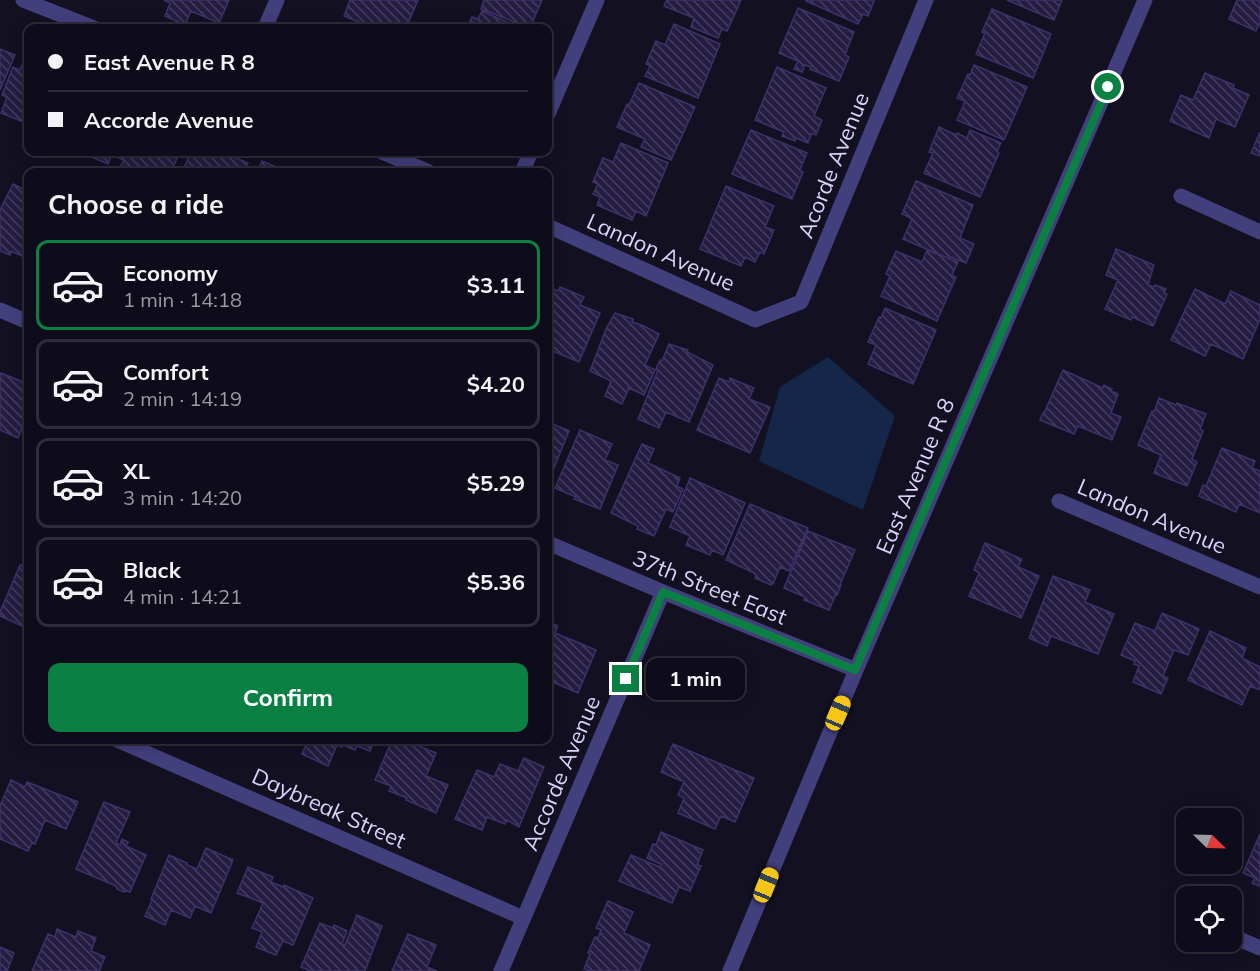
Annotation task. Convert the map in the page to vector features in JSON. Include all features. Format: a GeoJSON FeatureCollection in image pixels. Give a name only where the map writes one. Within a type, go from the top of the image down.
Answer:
{"type":"FeatureCollection","features":[{"type":"Feature","properties":{"kind":"street"},"geometry":{"type":"LineString","coordinates":[[23,0],[84,24]]}},
{"type":"Feature","properties":{"kind":"street"},"geometry":{"type":"LineString","coordinates":[[267,24],[277,0]]}},
{"type":"Feature","properties":{"kind":"street"},"geometry":{"type":"LineString","coordinates":[[552,105],[597,0]]}},
{"type":"Feature","properties":{"kind":"street","name":"Acorde Avenue"},"geometry":{"type":"LineString","coordinates":[[755,320],[801,302],[926,0]]}},
{"type":"Feature","properties":{"kind":"street","name":"East Avenue R 8"},"geometry":{"type":"LineString","coordinates":[[730,971],[855,670],[1145,0]]}},
{"type":"Feature","properties":{"kind":"street"},"geometry":{"type":"LineString","coordinates":[[391,156],[420,168]]}},
{"type":"Feature","properties":{"kind":"street"},"geometry":{"type":"LineString","coordinates":[[1181,196],[1260,232]]}},
{"type":"Feature","properties":{"kind":"street","name":"Landon Avenue"},"geometry":{"type":"LineString","coordinates":[[552,228],[755,320]]}},
{"type":"Feature","properties":{"kind":"street"},"geometry":{"type":"LineString","coordinates":[[0,310],[24,320]]}},
{"type":"Feature","properties":{"kind":"street","name":"Landon Avenue"},"geometry":{"type":"LineString","coordinates":[[1059,501],[1260,587]]}},
{"type":"Feature","properties":{"kind":"street","name":"37th Street East"},"geometry":{"type":"LineString","coordinates":[[552,545],[855,670]]}},
{"type":"Feature","properties":{"kind":"street","name":"Accorde Avenue"},"geometry":{"type":"LineString","coordinates":[[501,971],[663,592]]}},
{"type":"Feature","properties":{"kind":"street","name":"Daybreak Street"},"geometry":{"type":"LineString","coordinates":[[126,744],[524,918]]}},
{"type":"Feature","properties":{"kind":"street"},"geometry":{"type":"LineString","coordinates":[[1242,940],[1260,948]]}},
{"type":"Feature","properties":{"kind":"water"},"geometry":{"type":"Polygon","coordinates":[[[828,357],[895,416],[863,510],[759,461],[780,387],[828,357]]]}},
{"type":"Feature","properties":{"kind":"building"},"geometry":{"type":"Polygon","coordinates":[[[164,0],[229,0],[219,23],[191,11],[185,24],[183,24],[165,16],[170,3],[164,0]]]}},
{"type":"Feature","properties":{"kind":"building"},"geometry":{"type":"Polygon","coordinates":[[[350,0],[418,0],[408,24],[363,24],[344,16],[350,0]]]}},
{"type":"Feature","properties":{"kind":"building"},"geometry":{"type":"Polygon","coordinates":[[[484,0],[542,0],[532,24],[520,24],[481,9],[484,0]]]}},
{"type":"Feature","properties":{"kind":"building"},"geometry":{"type":"Polygon","coordinates":[[[667,0],[741,0],[727,31],[722,29],[718,38],[691,27],[694,18],[664,6],[667,0]]]}},
{"type":"Feature","properties":{"kind":"building"},"geometry":{"type":"Polygon","coordinates":[[[806,0],[874,1],[868,16],[863,14],[858,24],[806,0]]]}},
{"type":"Feature","properties":{"kind":"building"},"geometry":{"type":"Polygon","coordinates":[[[1007,0],[1062,0],[1054,20],[1007,0]]]}},
{"type":"Feature","properties":{"kind":"building"},"geometry":{"type":"Polygon","coordinates":[[[1237,0],[1260,0],[1260,22],[1256,31],[1229,19],[1237,0]]]}},
{"type":"Feature","properties":{"kind":"building"},"geometry":{"type":"Polygon","coordinates":[[[798,8],[854,32],[845,55],[849,57],[839,81],[805,65],[802,72],[794,69],[798,61],[779,53],[798,8]]]}},
{"type":"Feature","properties":{"kind":"building"},"geometry":{"type":"Polygon","coordinates":[[[992,9],[1051,34],[1033,78],[976,54],[992,9]]]}},
{"type":"Feature","properties":{"kind":"building"},"geometry":{"type":"Polygon","coordinates":[[[482,11],[507,22],[506,24],[469,24],[472,17],[478,19],[482,11]]]}},
{"type":"Feature","properties":{"kind":"building"},"geometry":{"type":"Polygon","coordinates":[[[674,24],[720,44],[698,98],[645,76],[650,66],[646,64],[656,41],[665,45],[674,24]]]}},
{"type":"Feature","properties":{"kind":"building"},"geometry":{"type":"Polygon","coordinates":[[[0,49],[15,55],[0,90],[0,49]]]}},
{"type":"Feature","properties":{"kind":"building"},"geometry":{"type":"Polygon","coordinates":[[[24,60],[24,122],[1,113],[7,97],[2,95],[13,67],[20,70],[24,60]]]}},
{"type":"Feature","properties":{"kind":"building"},"geometry":{"type":"Polygon","coordinates":[[[974,65],[1027,87],[1004,140],[957,120],[965,101],[957,98],[974,65]]]}},
{"type":"Feature","properties":{"kind":"building"},"geometry":{"type":"Polygon","coordinates":[[[777,67],[826,88],[814,116],[822,120],[816,135],[812,133],[808,143],[782,136],[784,132],[755,120],[777,67]]]}},
{"type":"Feature","properties":{"kind":"building"},"geometry":{"type":"Polygon","coordinates":[[[1205,73],[1234,85],[1233,88],[1249,95],[1235,127],[1216,119],[1209,138],[1170,121],[1181,95],[1193,100],[1205,73]]]}},
{"type":"Feature","properties":{"kind":"building"},"geometry":{"type":"Polygon","coordinates":[[[639,83],[695,107],[671,160],[641,147],[645,139],[617,127],[639,83]]]}},
{"type":"Feature","properties":{"kind":"building"},"geometry":{"type":"Polygon","coordinates":[[[939,127],[967,138],[970,130],[1001,143],[980,197],[924,173],[933,153],[929,152],[939,127]]]}},
{"type":"Feature","properties":{"kind":"building"},"geometry":{"type":"Polygon","coordinates":[[[751,130],[807,153],[800,170],[803,172],[792,199],[732,174],[751,130]]]}},
{"type":"Feature","properties":{"kind":"building"},"geometry":{"type":"Polygon","coordinates":[[[1260,132],[1260,156],[1251,153],[1260,132]]]}},
{"type":"Feature","properties":{"kind":"building"},"geometry":{"type":"Polygon","coordinates":[[[621,143],[668,163],[646,216],[636,211],[632,220],[597,205],[600,197],[593,194],[598,184],[593,182],[603,158],[613,162],[621,143]]]}},
{"type":"Feature","properties":{"kind":"building"},"geometry":{"type":"Polygon","coordinates":[[[89,156],[111,156],[108,164],[89,156]]]}},
{"type":"Feature","properties":{"kind":"building"},"geometry":{"type":"Polygon","coordinates":[[[114,156],[178,156],[173,168],[120,168],[124,160],[114,156]]]}},
{"type":"Feature","properties":{"kind":"building"},"geometry":{"type":"Polygon","coordinates":[[[189,156],[231,156],[248,163],[246,168],[184,168],[189,156]]]}},
{"type":"Feature","properties":{"kind":"building"},"geometry":{"type":"Polygon","coordinates":[[[262,161],[278,168],[259,168],[262,161]]]}},
{"type":"Feature","properties":{"kind":"building"},"geometry":{"type":"Polygon","coordinates":[[[916,181],[973,205],[960,238],[974,244],[966,263],[951,257],[950,259],[903,239],[912,219],[902,214],[916,181]]]}},
{"type":"Feature","properties":{"kind":"building"},"geometry":{"type":"Polygon","coordinates":[[[13,184],[24,189],[24,257],[11,251],[10,255],[0,251],[0,210],[13,184]]]}},
{"type":"Feature","properties":{"kind":"building"},"geometry":{"type":"Polygon","coordinates":[[[726,186],[774,206],[765,227],[774,230],[764,254],[760,252],[755,262],[745,257],[741,266],[700,249],[726,186]]]}},
{"type":"Feature","properties":{"kind":"building"},"geometry":{"type":"Polygon","coordinates":[[[1116,249],[1154,265],[1148,285],[1166,289],[1164,293],[1167,294],[1153,326],[1105,309],[1118,280],[1106,275],[1116,249]]]}},
{"type":"Feature","properties":{"kind":"building"},"geometry":{"type":"Polygon","coordinates":[[[927,250],[958,262],[952,275],[956,277],[937,321],[881,296],[890,276],[886,274],[896,251],[922,262],[927,250]]]}},
{"type":"Feature","properties":{"kind":"building"},"geometry":{"type":"Polygon","coordinates":[[[560,287],[584,297],[580,305],[600,313],[579,362],[552,351],[552,289],[558,291],[560,287]]]}},
{"type":"Feature","properties":{"kind":"building"},"geometry":{"type":"Polygon","coordinates":[[[1195,289],[1225,304],[1231,291],[1260,305],[1260,319],[1243,359],[1211,344],[1205,356],[1171,340],[1195,289]]]}},
{"type":"Feature","properties":{"kind":"building"},"geometry":{"type":"Polygon","coordinates":[[[885,308],[936,330],[913,384],[868,364],[876,345],[868,342],[885,308]]]}},
{"type":"Feature","properties":{"kind":"building"},"geometry":{"type":"Polygon","coordinates":[[[615,313],[633,319],[632,322],[659,334],[645,365],[655,370],[644,395],[629,388],[622,404],[605,396],[611,381],[590,371],[606,329],[615,313]]]}},
{"type":"Feature","properties":{"kind":"building"},"geometry":{"type":"Polygon","coordinates":[[[669,344],[688,350],[687,352],[713,365],[689,422],[666,412],[659,428],[638,419],[658,370],[656,369],[669,344]]]}},
{"type":"Feature","properties":{"kind":"building"},"geometry":{"type":"Polygon","coordinates":[[[1063,370],[1103,388],[1104,385],[1118,394],[1111,413],[1121,417],[1112,440],[1078,426],[1074,434],[1040,420],[1063,370]]]}},
{"type":"Feature","properties":{"kind":"building"},"geometry":{"type":"Polygon","coordinates":[[[1,373],[24,382],[24,424],[18,438],[0,430],[1,373]]]}},
{"type":"Feature","properties":{"kind":"building"},"geometry":{"type":"Polygon","coordinates":[[[719,378],[729,382],[730,378],[754,388],[749,399],[770,407],[750,453],[697,430],[719,378]]]}},
{"type":"Feature","properties":{"kind":"building"},"geometry":{"type":"Polygon","coordinates":[[[1159,398],[1206,414],[1200,429],[1203,431],[1192,459],[1197,462],[1187,486],[1154,473],[1161,455],[1138,445],[1159,398]]]}},
{"type":"Feature","properties":{"kind":"building"},"geometry":{"type":"Polygon","coordinates":[[[552,424],[569,431],[552,473],[552,424]]]}},
{"type":"Feature","properties":{"kind":"building"},"geometry":{"type":"Polygon","coordinates":[[[580,430],[612,444],[605,460],[618,465],[600,509],[574,499],[576,497],[555,488],[580,430]]]}},
{"type":"Feature","properties":{"kind":"building"},"geometry":{"type":"Polygon","coordinates":[[[642,444],[654,449],[648,463],[680,478],[677,486],[683,489],[673,512],[666,509],[654,536],[637,529],[638,526],[611,513],[642,444]]]}},
{"type":"Feature","properties":{"kind":"building"},"geometry":{"type":"Polygon","coordinates":[[[1222,448],[1255,461],[1252,468],[1260,471],[1260,513],[1239,504],[1236,512],[1199,496],[1203,485],[1206,486],[1222,448]]]}},
{"type":"Feature","properties":{"kind":"building"},"geometry":{"type":"Polygon","coordinates":[[[690,478],[745,503],[723,555],[712,550],[710,555],[686,545],[690,536],[670,527],[690,478]]]}},
{"type":"Feature","properties":{"kind":"building"},"geometry":{"type":"Polygon","coordinates":[[[750,504],[808,528],[789,571],[780,567],[771,585],[755,578],[754,573],[726,560],[750,504]]]}},
{"type":"Feature","properties":{"kind":"building"},"geometry":{"type":"Polygon","coordinates":[[[808,531],[855,550],[829,610],[804,600],[805,597],[784,588],[808,531]]]}},
{"type":"Feature","properties":{"kind":"building"},"geometry":{"type":"Polygon","coordinates":[[[985,543],[1022,559],[1018,567],[1039,576],[1021,618],[969,596],[979,573],[974,570],[985,543]]]}},
{"type":"Feature","properties":{"kind":"building"},"geometry":{"type":"Polygon","coordinates":[[[20,565],[24,566],[24,621],[22,626],[0,616],[20,565]]]}},
{"type":"Feature","properties":{"kind":"building"},"geometry":{"type":"Polygon","coordinates":[[[1053,576],[1090,590],[1085,602],[1114,614],[1098,654],[1051,636],[1047,646],[1029,638],[1053,576]]]}},
{"type":"Feature","properties":{"kind":"building"},"geometry":{"type":"Polygon","coordinates":[[[1162,613],[1199,629],[1188,655],[1174,650],[1163,676],[1168,678],[1161,694],[1133,682],[1139,666],[1134,664],[1135,661],[1121,655],[1135,623],[1155,631],[1162,613]]]}},
{"type":"Feature","properties":{"kind":"building"},"geometry":{"type":"Polygon","coordinates":[[[552,623],[558,626],[555,633],[596,650],[578,693],[552,682],[552,623]]]}},
{"type":"Feature","properties":{"kind":"building"},"geometry":{"type":"Polygon","coordinates":[[[1210,631],[1246,648],[1242,658],[1260,667],[1260,690],[1250,686],[1242,705],[1188,680],[1210,631]]]}},
{"type":"Feature","properties":{"kind":"building"},"geometry":{"type":"Polygon","coordinates":[[[306,744],[373,744],[370,751],[357,746],[355,750],[337,745],[328,766],[302,754],[306,744]]]}},
{"type":"Feature","properties":{"kind":"building"},"geometry":{"type":"Polygon","coordinates":[[[390,744],[415,744],[436,753],[426,776],[448,785],[436,813],[389,791],[391,786],[375,780],[390,744]]]}},
{"type":"Feature","properties":{"kind":"building"},"geometry":{"type":"Polygon","coordinates":[[[673,744],[754,778],[735,822],[721,816],[715,829],[678,813],[684,798],[678,795],[684,782],[661,772],[673,744]]]}},
{"type":"Feature","properties":{"kind":"building"},"geometry":{"type":"Polygon","coordinates":[[[524,758],[544,767],[519,827],[507,820],[505,824],[487,817],[482,830],[455,819],[477,770],[494,777],[500,764],[518,771],[524,758]]]}},
{"type":"Feature","properties":{"kind":"building"},"geometry":{"type":"Polygon","coordinates":[[[11,780],[25,787],[27,782],[78,802],[66,829],[45,820],[35,844],[32,843],[28,851],[0,839],[0,806],[11,780]]]}},
{"type":"Feature","properties":{"kind":"building"},"geometry":{"type":"Polygon","coordinates":[[[104,802],[130,812],[116,843],[120,845],[122,839],[128,842],[126,846],[146,855],[130,892],[124,892],[116,886],[76,869],[104,802]]]}},
{"type":"Feature","properties":{"kind":"building"},"geometry":{"type":"Polygon","coordinates":[[[661,832],[703,850],[697,865],[701,866],[690,891],[679,887],[672,903],[619,881],[631,855],[660,867],[661,864],[647,858],[661,832]]]}},
{"type":"Feature","properties":{"kind":"building"},"geometry":{"type":"Polygon","coordinates":[[[1260,834],[1260,886],[1252,883],[1255,878],[1243,873],[1260,834]]]}},
{"type":"Feature","properties":{"kind":"building"},"geometry":{"type":"Polygon","coordinates":[[[206,848],[233,860],[211,913],[195,906],[190,918],[171,910],[165,925],[145,916],[169,855],[197,869],[206,848]]]}},
{"type":"Feature","properties":{"kind":"building"},"geometry":{"type":"Polygon","coordinates":[[[248,867],[273,877],[271,882],[283,887],[284,885],[313,898],[293,945],[283,941],[276,955],[256,947],[262,932],[252,928],[263,903],[237,893],[248,867]]]}},
{"type":"Feature","properties":{"kind":"building"},"geometry":{"type":"Polygon","coordinates":[[[608,901],[633,912],[624,933],[650,945],[639,971],[584,969],[590,954],[588,953],[601,930],[596,928],[608,901]]]}},
{"type":"Feature","properties":{"kind":"building"},"geometry":{"type":"Polygon","coordinates":[[[357,915],[382,926],[365,971],[311,971],[301,967],[320,923],[333,928],[334,925],[347,931],[342,944],[345,945],[357,915]]]}},
{"type":"Feature","properties":{"kind":"building"},"geometry":{"type":"Polygon","coordinates":[[[57,929],[76,937],[78,931],[96,938],[91,951],[105,957],[99,971],[32,971],[48,934],[55,937],[57,929]]]}},
{"type":"Feature","properties":{"kind":"building"},"geometry":{"type":"Polygon","coordinates":[[[408,934],[436,945],[427,967],[437,971],[392,971],[408,934]]]}},
{"type":"Feature","properties":{"kind":"building"},"geometry":{"type":"Polygon","coordinates":[[[0,947],[14,953],[7,971],[0,971],[0,947]]]}},
{"type":"Feature","properties":{"kind":"route"},"geometry":{"type":"LineString","coordinates":[[626,679],[663,592],[855,670],[1108,87]]}}]}
